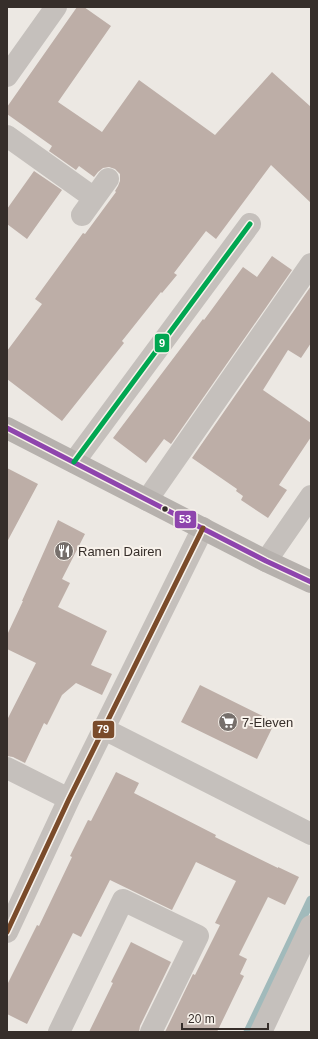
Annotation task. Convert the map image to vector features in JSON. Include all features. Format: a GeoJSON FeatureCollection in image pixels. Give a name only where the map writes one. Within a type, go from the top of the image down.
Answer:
{"type":"FeatureCollection","features":[{"type":"Feature","properties":{"kind":"main road"},"geometry":{"type":"LineString","coordinates":[[7,428],[266,561],[311,582]]}},
{"type":"Feature","properties":{"kind":"street"},"geometry":{"type":"LineString","coordinates":[[7,76],[56,7]]}},
{"type":"Feature","properties":{"kind":"street"},"geometry":{"type":"LineString","coordinates":[[7,136],[88,206],[108,178]]}},
{"type":"Feature","properties":{"kind":"street"},"geometry":{"type":"LineString","coordinates":[[74,462],[250,224]]}},
{"type":"Feature","properties":{"kind":"street"},"geometry":{"type":"LineString","coordinates":[[147,500],[311,264]]}},
{"type":"Feature","properties":{"kind":"street"},"geometry":{"type":"LineString","coordinates":[[266,561],[311,496]]}},
{"type":"Feature","properties":{"kind":"street"},"geometry":{"type":"LineString","coordinates":[[7,932],[69,799],[203,528]]}},
{"type":"Feature","properties":{"kind":"street"},"geometry":{"type":"LineString","coordinates":[[104,729],[311,834]]}},
{"type":"Feature","properties":{"kind":"street"},"geometry":{"type":"LineString","coordinates":[[7,768],[69,799]]}},
{"type":"Feature","properties":{"kind":"street"},"geometry":{"type":"LineString","coordinates":[[58,1032],[123,900],[198,936],[151,1032]]}},
{"type":"Feature","properties":{"kind":"street"},"geometry":{"type":"LineString","coordinates":[[261,1032],[311,926]]}},
{"type":"Feature","properties":{"kind":"building"},"geometry":{"type":"Polygon","coordinates":[[[77,7],[84,7],[111,26],[58,102],[102,132],[139,80],[215,135],[272,72],[311,107],[311,203],[271,165],[216,239],[206,231],[174,273],[177,275],[162,293],[161,292],[122,341],[124,343],[62,421],[7,379],[7,351],[42,304],[35,299],[83,233],[85,234],[116,192],[115,191],[120,181],[120,174],[115,169],[109,167],[103,168],[94,177],[79,166],[76,170],[49,151],[52,146],[7,114],[7,107],[77,7]]]}},
{"type":"Feature","properties":{"kind":"building"},"geometry":{"type":"Polygon","coordinates":[[[34,171],[62,190],[27,239],[7,224],[7,209],[34,171]]]}},
{"type":"Feature","properties":{"kind":"building"},"geometry":{"type":"Polygon","coordinates":[[[272,256],[292,270],[171,444],[164,439],[146,463],[113,438],[243,267],[257,277],[272,256]]]}},
{"type":"Feature","properties":{"kind":"building"},"geometry":{"type":"Polygon","coordinates":[[[311,286],[311,343],[301,358],[288,350],[263,390],[311,423],[311,437],[279,485],[287,490],[268,518],[241,500],[243,496],[236,491],[237,489],[192,458],[311,286]]]}},
{"type":"Feature","properties":{"kind":"building"},"geometry":{"type":"Polygon","coordinates":[[[7,468],[38,484],[7,542],[7,468]]]}},
{"type":"Feature","properties":{"kind":"building"},"geometry":{"type":"Polygon","coordinates":[[[58,520],[85,534],[62,579],[70,583],[58,607],[107,631],[91,665],[112,674],[102,695],[76,683],[62,695],[47,725],[44,723],[25,763],[13,757],[7,756],[7,720],[36,663],[7,649],[7,635],[58,520]]]}},
{"type":"Feature","properties":{"kind":"building","name":"7-Eleven"},"geometry":{"type":"Polygon","coordinates":[[[200,685],[275,722],[257,759],[181,722],[200,685]]]}},
{"type":"Feature","properties":{"kind":"building"},"geometry":{"type":"Polygon","coordinates":[[[116,772],[139,783],[134,793],[216,835],[215,837],[299,877],[285,905],[268,897],[239,955],[247,959],[240,974],[244,976],[217,1032],[165,1032],[193,974],[195,975],[220,925],[215,923],[236,881],[196,862],[172,910],[110,880],[81,937],[73,933],[27,1024],[7,1014],[7,985],[37,925],[39,926],[72,857],[70,856],[88,820],[91,821],[116,772]]]}},
{"type":"Feature","properties":{"kind":"building"},"geometry":{"type":"Polygon","coordinates":[[[131,942],[171,962],[140,1026],[139,1032],[89,1032],[113,983],[111,982],[131,942]]]}},
{"type":"Feature","properties":{"kind":"waterway"},"geometry":{"type":"LineString","coordinates":[[248,1032],[311,900]]}},
{"type":"Feature","properties":{"kind":"transit line","name":"9"},"geometry":{"type":"LineString","coordinates":[[74,462],[250,224]]}},
{"type":"Feature","properties":{"kind":"transit line","name":"53"},"geometry":{"type":"LineString","coordinates":[[7,428],[266,561],[311,582]]}},
{"type":"Feature","properties":{"kind":"transit line","name":"79"},"geometry":{"type":"LineString","coordinates":[[7,932],[69,799],[203,528]]}},
{"type":"Feature","properties":{"kind":"place","name":"Ramen Dairen"},"geometry":{"type":"Point","coordinates":[64,551]}},
{"type":"Feature","properties":{"kind":"place","name":"7-Eleven"},"geometry":{"type":"Point","coordinates":[228,722]}}]}
